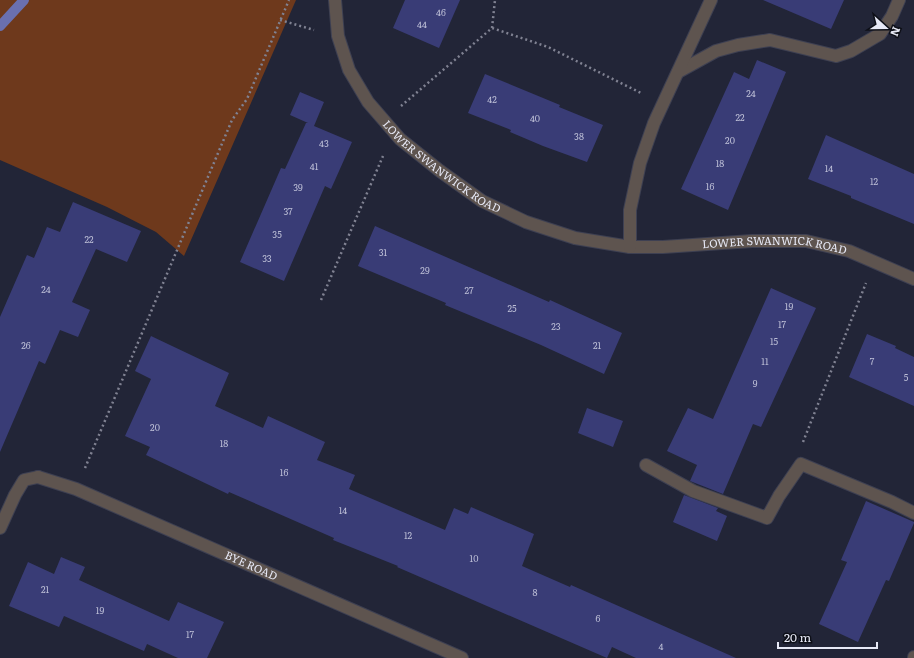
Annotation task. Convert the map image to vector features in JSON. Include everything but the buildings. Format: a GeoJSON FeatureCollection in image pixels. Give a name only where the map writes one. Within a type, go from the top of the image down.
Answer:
{"type":"FeatureCollection","features":[{"type":"Feature","properties":{"kind":"street","name":"LOWER SWANWICK ROAD"},"geometry":{"type":"LineString","coordinates":[[335,0],[338,36],[350,70],[368,102],[400,139],[440,172],[482,201],[526,222],[575,238],[630,247],[663,247],[752,241],[806,241],[849,251],[914,280]]}},
{"type":"Feature","properties":{"kind":"street"},"geometry":{"type":"LineString","coordinates":[[630,247],[630,210],[640,162],[654,123],[711,0]]}},
{"type":"Feature","properties":{"kind":"street"},"geometry":{"type":"LineString","coordinates":[[678,72],[716,51],[770,40],[836,56],[851,51],[880,34],[892,16],[899,0]]}},
{"type":"Feature","properties":{"kind":"street"},"geometry":{"type":"LineString","coordinates":[[646,465],[693,491],[767,518],[779,496],[801,464],[892,502],[914,513]]}},
{"type":"Feature","properties":{"kind":"street","name":"BYE ROAD"},"geometry":{"type":"LineString","coordinates":[[0,528],[15,495],[24,480],[38,478],[76,489],[462,658]]}},
{"type":"Feature","properties":{"kind":"path"},"geometry":{"type":"LineString","coordinates":[[76,489],[232,120],[247,99],[289,0]]}},
{"type":"Feature","properties":{"kind":"path"},"geometry":{"type":"LineString","coordinates":[[384,121],[492,28],[495,0]]}},
{"type":"Feature","properties":{"kind":"path"},"geometry":{"type":"LineString","coordinates":[[280,20],[338,36]]}},
{"type":"Feature","properties":{"kind":"path"},"geometry":{"type":"LineString","coordinates":[[492,28],[548,47],[662,105]]}},
{"type":"Feature","properties":{"kind":"path"},"geometry":{"type":"LineString","coordinates":[[321,300],[394,131]]}},
{"type":"Feature","properties":{"kind":"path"},"geometry":{"type":"LineString","coordinates":[[803,443],[875,262]]}},
{"type":"Feature","properties":{"kind":"shaded area"},"geometry":{"type":"Polygon","coordinates":[[[0,0],[296,0],[184,256],[156,232],[107,207],[0,160],[0,0]]]}},
{"type":"Feature","properties":{"kind":"waterway"},"geometry":{"type":"LineString","coordinates":[[0,26],[24,0]]}}]}
